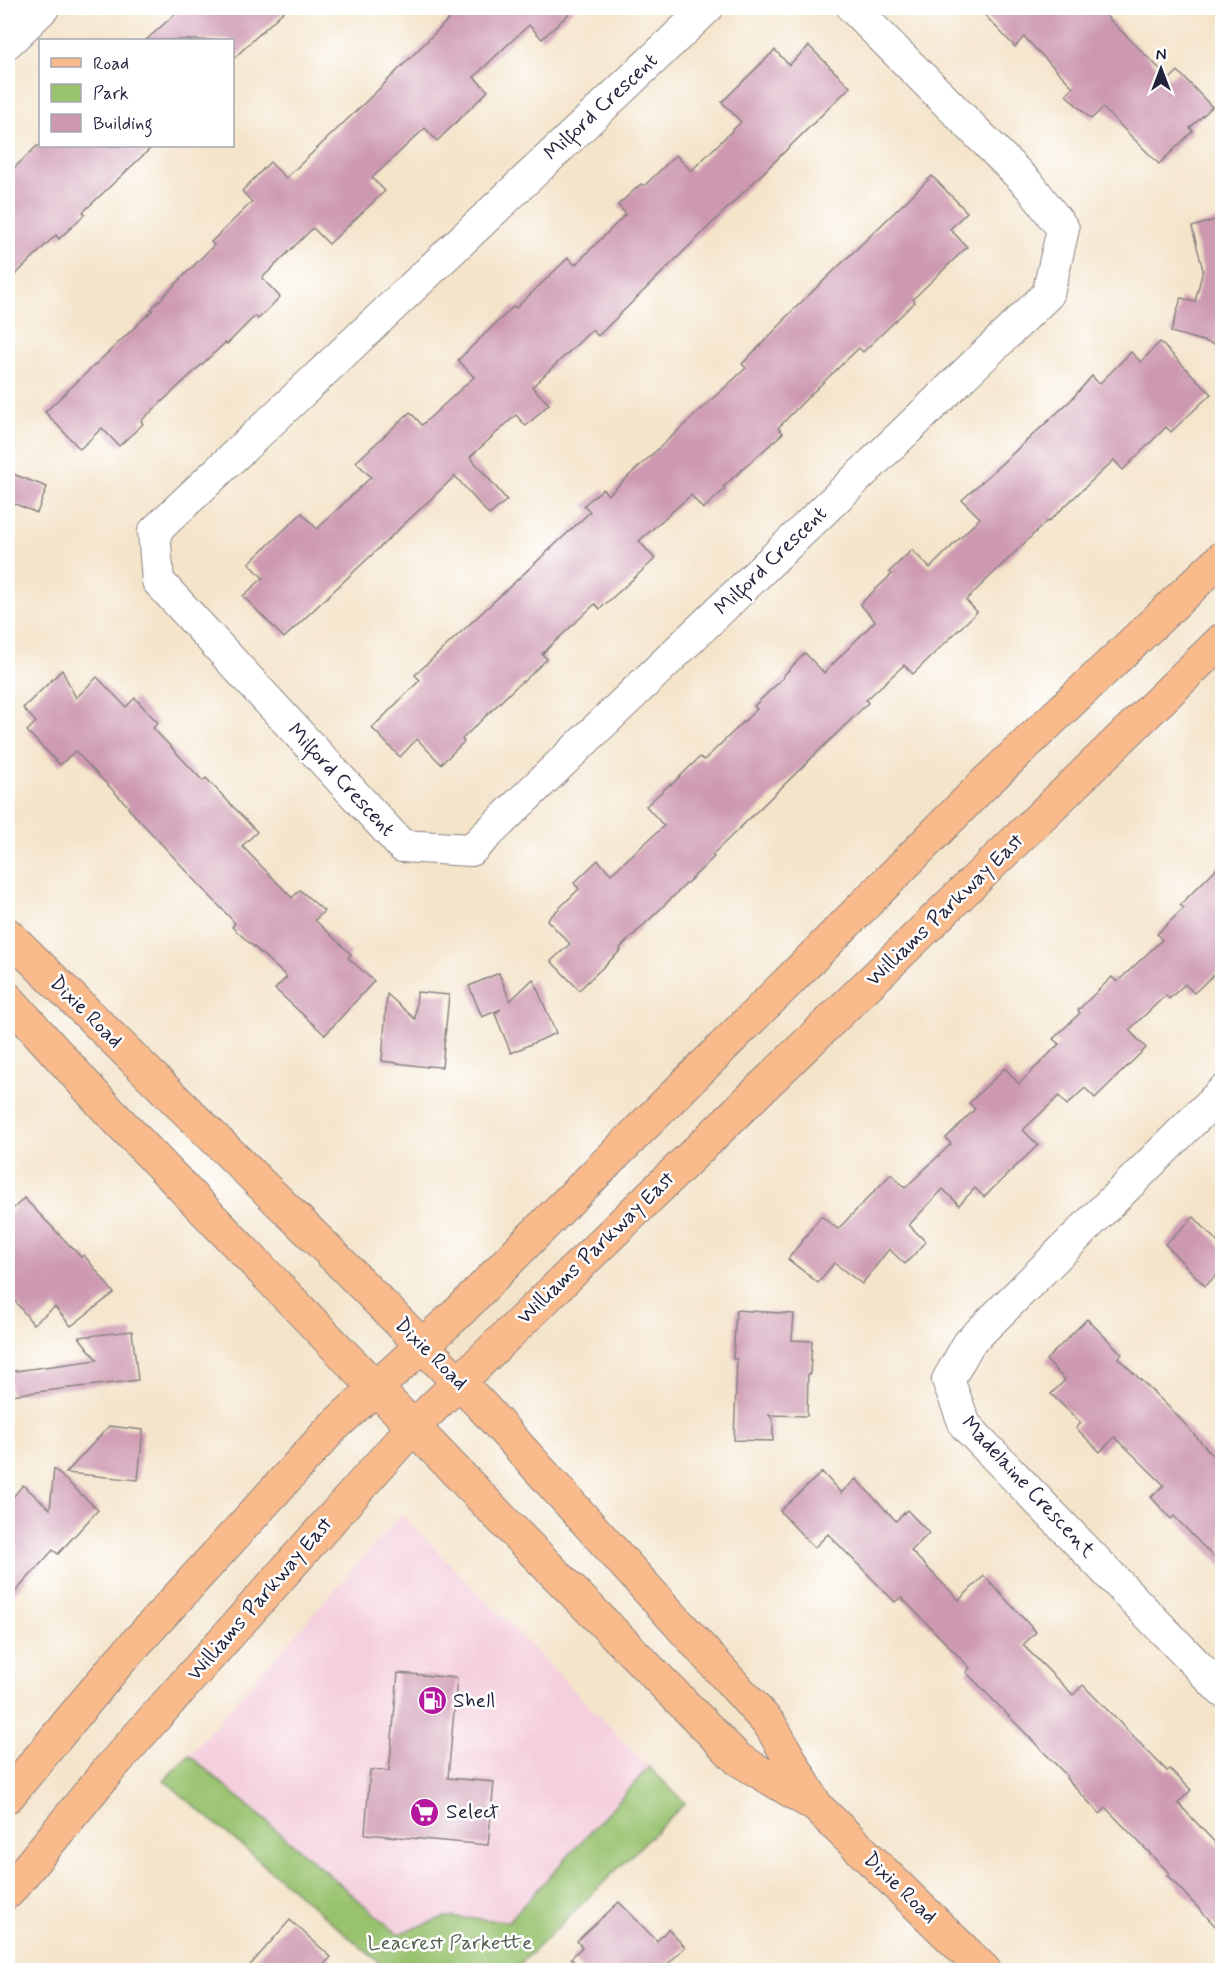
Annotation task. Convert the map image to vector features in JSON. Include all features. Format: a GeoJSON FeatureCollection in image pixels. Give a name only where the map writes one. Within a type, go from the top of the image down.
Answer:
{"type":"FeatureCollection","features":[{"type":"Feature","properties":{"kind":"main road"},"geometry":{"type":"LineString","coordinates":[[8,1796],[124,1657],[333,1427],[460,1311],[984,784],[1222,558]]}},
{"type":"Feature","properties":{"kind":"main road","name":"Williams Parkway East"},"geometry":{"type":"LineString","coordinates":[[8,1892],[111,1767],[413,1427],[1222,640]]}},
{"type":"Feature","properties":{"kind":"main road","name":"Dixie Road"},"geometry":{"type":"LineString","coordinates":[[8,934],[482,1406],[771,1726],[816,1806]]}},
{"type":"Feature","properties":{"kind":"main road","name":"Dixie Road"},"geometry":{"type":"LineString","coordinates":[[8,999],[107,1109],[523,1541],[738,1759],[816,1806],[984,1971]]}},
{"type":"Feature","properties":{"kind":"street"},"geometry":{"type":"LineString","coordinates":[[8,42],[43,8]]}},
{"type":"Feature","properties":{"kind":"street","name":"Milford Crescent"},"geometry":{"type":"LineString","coordinates":[[707,8],[154,532],[158,581],[402,846],[471,850],[1048,294],[1063,229],[1031,187],[853,8]]}},
{"type":"Feature","properties":{"kind":"street","name":"Madelaine Crescent"},"geometry":{"type":"LineString","coordinates":[[1222,1092],[969,1343],[948,1380],[965,1425],[1222,1691]]}},
{"type":"Feature","properties":{"kind":"shaded area"},"geometry":{"type":"Polygon","coordinates":[[[401,1514],[649,1767],[509,1921],[445,1917],[398,1934],[189,1755],[401,1514]]]}},
{"type":"Feature","properties":{"kind":"green space","name":"Leacrest Parkette"},"geometry":{"type":"Polygon","coordinates":[[[189,1755],[398,1934],[445,1917],[509,1921],[649,1767],[685,1803],[514,1970],[388,1970],[164,1780],[189,1755]]]}},
{"type":"Feature","properties":{"kind":"building"},"geometry":{"type":"Polygon","coordinates":[[[182,8],[287,8],[234,58],[234,39],[147,39],[182,8]]]}},
{"type":"Feature","properties":{"kind":"building"},"geometry":{"type":"Polygon","coordinates":[[[460,8],[575,8],[542,39],[529,25],[503,49],[474,77],[488,91],[437,141],[425,128],[372,178],[385,191],[329,244],[313,228],[262,278],[280,297],[258,319],[255,316],[227,344],[225,343],[141,421],[143,424],[119,446],[102,428],[80,449],[45,412],[153,310],[151,309],[214,245],[211,242],[252,202],[242,191],[270,162],[286,178],[460,8]]]}},
{"type":"Feature","properties":{"kind":"building"},"geometry":{"type":"Polygon","coordinates":[[[978,8],[1098,8],[1170,79],[1178,71],[1212,107],[1190,128],[1193,131],[1159,164],[1103,108],[1091,119],[1066,95],[1073,87],[1024,37],[1015,47],[978,8]]]}},
{"type":"Feature","properties":{"kind":"building"},"geometry":{"type":"Polygon","coordinates":[[[809,46],[850,87],[598,336],[592,330],[532,387],[549,404],[526,426],[516,415],[470,457],[507,500],[489,515],[455,476],[284,638],[243,596],[263,578],[249,563],[302,513],[317,529],[371,477],[356,462],[410,412],[422,425],[474,377],[458,360],[568,258],[575,265],[626,214],[618,205],[641,184],[644,186],[676,155],[691,171],[741,122],[722,102],[775,50],[789,65],[809,46]]]}},
{"type":"Feature","properties":{"kind":"building"},"geometry":{"type":"Polygon","coordinates":[[[37,146],[152,147],[83,212],[85,214],[59,239],[56,235],[8,282],[8,174],[37,146]]]}},
{"type":"Feature","properties":{"kind":"building"},"geometry":{"type":"Polygon","coordinates":[[[932,176],[967,212],[950,229],[967,247],[863,352],[859,348],[808,397],[778,428],[783,433],[723,487],[725,489],[703,509],[691,495],[639,541],[655,559],[600,609],[595,604],[542,654],[547,659],[462,739],[464,742],[441,764],[417,739],[400,757],[372,728],[420,680],[415,675],[590,512],[584,505],[603,489],[608,495],[746,368],[742,364],[784,319],[932,176]]]}},
{"type":"Feature","properties":{"kind":"building"},"geometry":{"type":"Polygon","coordinates":[[[1222,218],[1222,327],[1217,345],[1171,332],[1181,298],[1195,302],[1203,270],[1192,227],[1222,218]]]}},
{"type":"Feature","properties":{"kind":"building"},"geometry":{"type":"Polygon","coordinates":[[[1160,342],[1211,394],[1171,432],[1166,427],[1123,470],[1114,460],[1047,521],[966,600],[977,612],[913,674],[904,665],[866,700],[868,703],[712,855],[714,857],[579,990],[551,961],[570,944],[547,920],[579,889],[574,883],[598,860],[611,874],[664,826],[646,806],[700,757],[704,760],[757,709],[754,706],[805,653],[824,673],[875,621],[860,604],[892,574],[889,572],[912,550],[930,568],[980,518],[962,500],[1071,400],[1092,376],[1099,384],[1131,352],[1141,362],[1160,342]]]}},
{"type":"Feature","properties":{"kind":"building"},"geometry":{"type":"Polygon","coordinates":[[[8,472],[47,487],[37,513],[8,501],[8,472]]]}},
{"type":"Feature","properties":{"kind":"building"},"geometry":{"type":"Polygon","coordinates":[[[62,670],[76,698],[97,677],[126,707],[135,698],[158,723],[153,728],[203,781],[206,778],[257,832],[242,846],[292,898],[300,890],[324,911],[315,920],[351,954],[348,958],[374,981],[325,1035],[275,989],[287,977],[232,927],[235,923],[75,751],[60,765],[27,731],[36,722],[23,708],[62,670]]]}},
{"type":"Feature","properties":{"kind":"building"},"geometry":{"type":"Polygon","coordinates":[[[1222,863],[1222,967],[1194,993],[1185,984],[1169,999],[1166,995],[1129,1030],[1146,1048],[1095,1098],[1085,1088],[1067,1105],[1059,1096],[1023,1130],[1038,1145],[984,1197],[975,1188],[959,1205],[943,1189],[909,1225],[926,1242],[905,1264],[889,1249],[862,1284],[834,1263],[818,1283],[788,1259],[821,1216],[838,1229],[891,1174],[905,1188],[951,1144],[946,1138],[975,1109],[969,1103],[1005,1068],[1019,1084],[1059,1044],[1053,1039],[1080,1013],[1078,1010],[1112,977],[1117,982],[1162,940],[1157,934],[1184,908],[1180,905],[1222,863]]]}},
{"type":"Feature","properties":{"kind":"building"},"geometry":{"type":"Polygon","coordinates":[[[499,973],[510,1001],[533,979],[556,1033],[511,1053],[495,1014],[501,1009],[482,1017],[469,986],[499,973]]]}},
{"type":"Feature","properties":{"kind":"building"},"geometry":{"type":"Polygon","coordinates":[[[417,992],[449,995],[442,1067],[382,1061],[387,994],[415,1019],[417,992]]]}},
{"type":"Feature","properties":{"kind":"building"},"geometry":{"type":"Polygon","coordinates":[[[24,1198],[81,1257],[84,1255],[114,1293],[71,1326],[55,1307],[33,1324],[8,1292],[8,1214],[24,1198]]]}},
{"type":"Feature","properties":{"kind":"building"},"geometry":{"type":"Polygon","coordinates":[[[1194,1217],[1222,1247],[1222,1270],[1205,1286],[1165,1244],[1194,1217]]]}},
{"type":"Feature","properties":{"kind":"building"},"geometry":{"type":"Polygon","coordinates":[[[736,1310],[794,1314],[792,1340],[812,1341],[807,1416],[769,1415],[773,1420],[773,1441],[734,1440],[737,1359],[733,1359],[736,1310]]]}},
{"type":"Feature","properties":{"kind":"building"},"geometry":{"type":"Polygon","coordinates":[[[1087,1319],[1122,1354],[1118,1358],[1176,1414],[1222,1466],[1222,1566],[1174,1516],[1171,1519],[1151,1497],[1164,1485],[1115,1437],[1100,1452],[1076,1428],[1081,1423],[1051,1394],[1065,1380],[1046,1360],[1087,1319]]]}},
{"type":"Feature","properties":{"kind":"building"},"geometry":{"type":"Polygon","coordinates":[[[132,1331],[138,1380],[11,1395],[8,1372],[97,1360],[79,1337],[132,1331]]]}},
{"type":"Feature","properties":{"kind":"building"},"geometry":{"type":"Polygon","coordinates":[[[109,1426],[143,1430],[138,1480],[66,1473],[109,1426]]]}},
{"type":"Feature","properties":{"kind":"building"},"geometry":{"type":"Polygon","coordinates":[[[54,1469],[98,1510],[58,1554],[53,1550],[8,1600],[8,1503],[23,1485],[50,1509],[54,1469]]]}},
{"type":"Feature","properties":{"kind":"building"},"geometry":{"type":"Polygon","coordinates":[[[822,1472],[841,1493],[856,1479],[896,1521],[907,1510],[929,1533],[911,1551],[959,1600],[984,1576],[1036,1632],[1023,1645],[1073,1695],[1083,1685],[1167,1771],[1170,1769],[1191,1790],[1178,1803],[1222,1850],[1222,1933],[1167,1875],[1169,1873],[1106,1808],[1100,1814],[1066,1778],[1067,1776],[966,1672],[970,1668],[901,1597],[895,1602],[828,1534],[814,1548],[780,1511],[822,1472]]]}},
{"type":"Feature","properties":{"kind":"building"},"geometry":{"type":"Polygon","coordinates":[[[398,1673],[457,1678],[448,1778],[494,1782],[488,1845],[365,1834],[370,1770],[389,1771],[398,1673]]]}},
{"type":"Feature","properties":{"kind":"building"},"geometry":{"type":"Polygon","coordinates":[[[619,1902],[657,1941],[668,1929],[685,1947],[661,1971],[583,1971],[571,1958],[582,1947],[577,1941],[619,1902]]]}},
{"type":"Feature","properties":{"kind":"building"},"geometry":{"type":"Polygon","coordinates":[[[290,1920],[331,1957],[318,1971],[245,1971],[290,1920]]]}},
{"type":"Feature","properties":{"kind":"place","name":"Shell"},"geometry":{"type":"Point","coordinates":[432,1701]}},
{"type":"Feature","properties":{"kind":"place","name":"Select"},"geometry":{"type":"Point","coordinates":[425,1812]}}]}
